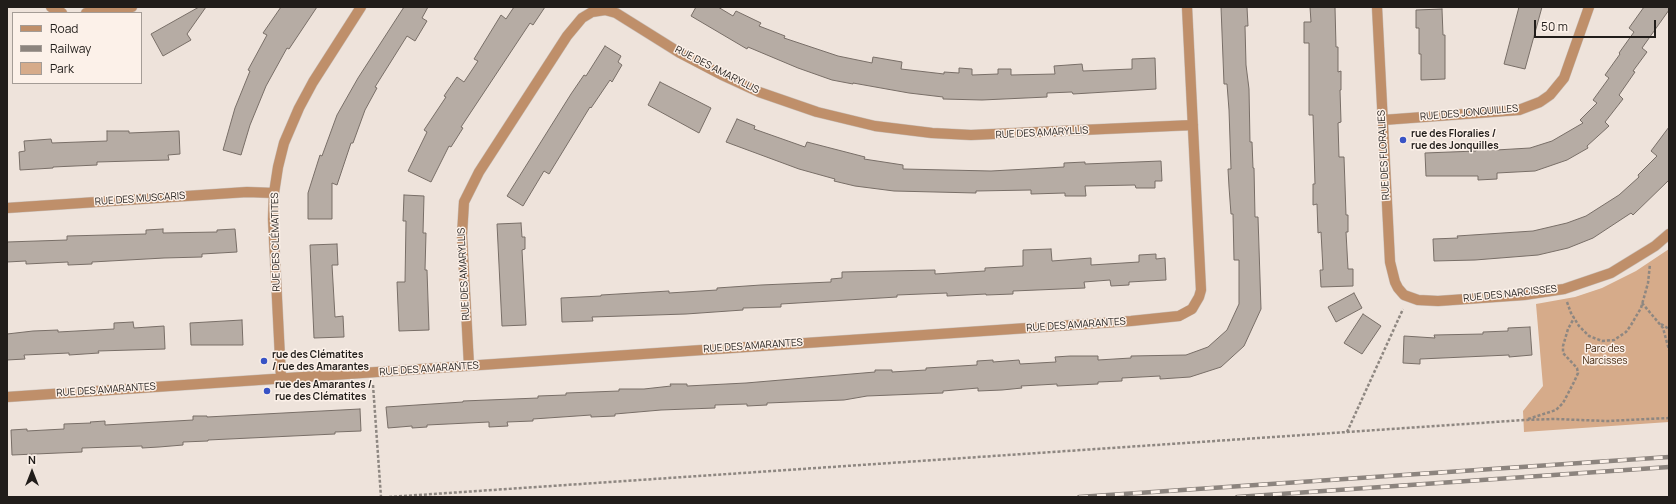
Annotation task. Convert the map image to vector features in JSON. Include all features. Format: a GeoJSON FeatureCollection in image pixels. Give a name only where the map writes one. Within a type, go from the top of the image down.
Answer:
{"type":"FeatureCollection","features":[{"type":"Feature","properties":{"kind":"street"},"geometry":{"type":"LineString","coordinates":[[102,12],[117,11],[132,7]]}},
{"type":"Feature","properties":{"kind":"street","name":"RUE DES CLÉMATITES"},"geometry":{"type":"LineString","coordinates":[[281,378],[273,219],[274,193],[281,155],[299,108],[313,82],[361,7]]}},
{"type":"Feature","properties":{"kind":"street","name":"RUE DES AMARANTES"},"geometry":{"type":"LineString","coordinates":[[7,397],[1162,319],[1179,316],[1192,309],[1201,290],[1187,7]]}},
{"type":"Feature","properties":{"kind":"street","name":"RUE DES FLORALIES"},"geometry":{"type":"LineString","coordinates":[[1377,7],[1390,262],[1392,276],[1398,288],[1409,297]]}},
{"type":"Feature","properties":{"kind":"street","name":"RUE DES JONQUILLES"},"geometry":{"type":"LineString","coordinates":[[1383,120],[1519,110],[1540,102],[1550,95],[1564,78],[1589,7]]}},
{"type":"Feature","properties":{"kind":"street","name":"RUE DES AMARYLLIS"},"geometry":{"type":"LineString","coordinates":[[469,366],[462,235],[464,202],[479,172],[567,36],[582,18],[592,12],[605,10],[616,13],[680,53],[715,72],[759,92],[817,112],[875,126],[932,133],[971,135],[1194,125]]}},
{"type":"Feature","properties":{"kind":"street","name":"RUE DES MUSCARIS"},"geometry":{"type":"LineString","coordinates":[[7,208],[247,192],[274,193]]}},
{"type":"Feature","properties":{"kind":"street","name":"RUE DES NARCISSES"},"geometry":{"type":"LineString","coordinates":[[1409,297],[1423,300],[1451,300],[1524,295],[1564,289],[1611,273],[1655,246],[1669,234]]}},
{"type":"Feature","properties":{"kind":"path"},"geometry":{"type":"LineString","coordinates":[[1566,299],[1579,326],[1589,336],[1597,340],[1608,342],[1620,336],[1635,319],[1648,283],[1650,263]]}},
{"type":"Feature","properties":{"kind":"path"},"geometry":{"type":"LineString","coordinates":[[1642,303],[1663,328],[1669,350]]}},
{"type":"Feature","properties":{"kind":"path"},"geometry":{"type":"LineString","coordinates":[[1347,432],[1403,309]]}},
{"type":"Feature","properties":{"kind":"path"},"geometry":{"type":"LineString","coordinates":[[1524,420],[1556,410],[1564,403],[1578,373],[1577,368],[1563,353],[1562,346],[1574,318]]}},
{"type":"Feature","properties":{"kind":"path"},"geometry":{"type":"LineString","coordinates":[[1659,323],[1669,329]]}},
{"type":"Feature","properties":{"kind":"path"},"geometry":{"type":"LineString","coordinates":[[373,384],[381,497]]}},
{"type":"Feature","properties":{"kind":"path"},"geometry":{"type":"LineString","coordinates":[[389,497],[1524,420],[1555,419],[1607,421],[1669,418]]}},
{"type":"Feature","properties":{"kind":"green space","name":"Parc des Narcisses"},"geometry":{"type":"Polygon","coordinates":[[[1669,249],[1669,422],[1524,432],[1523,411],[1543,386],[1536,304],[1575,297],[1602,288],[1636,271],[1669,249]]]}},
{"type":"Feature","properties":{"kind":"building"},"geometry":{"type":"Polygon","coordinates":[[[199,7],[206,7],[187,34],[191,40],[163,56],[151,34],[199,7]]]}},
{"type":"Feature","properties":{"kind":"building"},"geometry":{"type":"Polygon","coordinates":[[[281,7],[317,7],[289,49],[287,48],[266,86],[250,125],[241,155],[223,150],[235,108],[250,71],[248,70],[267,35],[263,33],[281,7]]]}},
{"type":"Feature","properties":{"kind":"building"},"geometry":{"type":"Polygon","coordinates":[[[404,7],[428,7],[422,18],[427,21],[415,41],[407,36],[375,87],[377,88],[365,110],[353,143],[351,143],[337,185],[332,183],[332,219],[308,219],[308,193],[320,155],[322,156],[337,115],[358,78],[404,7]]]}},
{"type":"Feature","properties":{"kind":"building"},"geometry":{"type":"Polygon","coordinates":[[[514,7],[545,7],[533,25],[530,23],[461,127],[463,128],[451,147],[449,146],[431,182],[408,171],[427,132],[424,130],[446,97],[444,96],[457,77],[464,82],[478,61],[474,59],[501,15],[506,19],[514,7]]]}},
{"type":"Feature","properties":{"kind":"building"},"geometry":{"type":"Polygon","coordinates":[[[696,7],[718,7],[733,16],[736,11],[761,23],[759,26],[785,36],[784,38],[838,56],[872,63],[873,57],[902,62],[901,69],[944,74],[944,72],[959,73],[959,68],[972,69],[972,75],[998,74],[998,69],[1011,69],[1011,75],[1055,74],[1054,66],[1082,64],[1083,71],[1132,69],[1132,59],[1155,58],[1156,89],[1073,94],[1072,92],[1047,93],[1047,97],[982,100],[943,99],[943,97],[853,84],[832,80],[798,68],[748,47],[747,49],[691,16],[696,7]]]}},
{"type":"Feature","properties":{"kind":"building"},"geometry":{"type":"Polygon","coordinates":[[[1221,7],[1247,7],[1248,26],[1245,26],[1246,65],[1249,89],[1250,142],[1252,142],[1254,168],[1255,217],[1258,217],[1261,309],[1244,346],[1221,367],[1190,377],[1160,379],[1160,376],[1122,378],[1122,381],[1098,382],[1098,384],[1021,386],[1022,388],[978,391],[978,388],[943,391],[943,393],[867,396],[844,400],[767,403],[767,405],[715,405],[715,408],[661,410],[615,414],[615,416],[591,417],[591,415],[533,419],[533,421],[507,422],[508,426],[489,427],[489,422],[427,425],[427,427],[412,428],[412,426],[388,428],[386,407],[463,401],[538,398],[538,396],[566,395],[566,393],[619,391],[619,389],[644,389],[671,386],[670,384],[687,384],[687,386],[746,383],[875,372],[875,370],[892,370],[892,372],[926,370],[926,368],[977,365],[977,361],[993,360],[993,362],[1019,360],[1020,364],[1056,362],[1055,357],[1070,356],[1098,356],[1098,360],[1131,358],[1131,356],[1186,355],[1208,347],[1227,330],[1239,304],[1239,260],[1234,260],[1233,214],[1231,214],[1229,187],[1228,169],[1231,169],[1229,110],[1227,84],[1224,84],[1221,7]]]}},
{"type":"Feature","properties":{"kind":"building"},"geometry":{"type":"Polygon","coordinates":[[[1310,7],[1335,7],[1338,72],[1341,71],[1341,122],[1338,123],[1339,157],[1344,157],[1346,215],[1348,215],[1348,232],[1346,232],[1348,269],[1353,269],[1353,286],[1321,287],[1320,270],[1323,270],[1321,232],[1318,233],[1317,204],[1313,205],[1313,184],[1315,184],[1313,115],[1309,115],[1309,43],[1304,43],[1304,22],[1311,22],[1310,7]]]}},
{"type":"Feature","properties":{"kind":"building"},"geometry":{"type":"Polygon","coordinates":[[[1519,7],[1542,7],[1525,69],[1504,64],[1519,7]]]}},
{"type":"Feature","properties":{"kind":"building"},"geometry":{"type":"Polygon","coordinates":[[[1644,7],[1669,7],[1669,10],[1642,48],[1647,52],[1633,71],[1635,72],[1619,95],[1623,99],[1605,122],[1609,126],[1587,146],[1588,148],[1567,160],[1535,171],[1497,173],[1497,179],[1478,180],[1478,176],[1426,176],[1425,153],[1476,151],[1476,148],[1496,147],[1496,150],[1530,148],[1552,141],[1583,123],[1580,120],[1597,103],[1593,100],[1609,78],[1605,75],[1634,32],[1629,28],[1644,7]]]}},
{"type":"Feature","properties":{"kind":"building"},"geometry":{"type":"Polygon","coordinates":[[[1442,9],[1443,35],[1445,35],[1445,79],[1421,80],[1421,54],[1419,54],[1419,28],[1416,28],[1416,10],[1442,9]]]}},
{"type":"Feature","properties":{"kind":"building"},"geometry":{"type":"Polygon","coordinates":[[[605,46],[621,56],[618,62],[622,65],[612,82],[610,80],[591,108],[590,107],[549,174],[544,171],[523,206],[507,196],[571,94],[584,75],[586,76],[605,46]]]}},
{"type":"Feature","properties":{"kind":"building"},"geometry":{"type":"Polygon","coordinates":[[[660,82],[711,108],[699,133],[648,105],[660,82]]]}},
{"type":"Feature","properties":{"kind":"building"},"geometry":{"type":"Polygon","coordinates":[[[737,119],[755,126],[754,129],[805,147],[807,142],[865,157],[864,159],[903,165],[903,169],[991,171],[1064,167],[1064,163],[1085,162],[1085,164],[1161,161],[1162,181],[1155,181],[1155,188],[1136,188],[1135,185],[1085,186],[1086,196],[1065,196],[1065,193],[1031,194],[1031,190],[976,191],[976,193],[894,191],[855,186],[834,181],[835,179],[799,169],[726,142],[737,119]]]}},
{"type":"Feature","properties":{"kind":"building"},"geometry":{"type":"Polygon","coordinates":[[[1669,127],[1669,180],[1633,215],[1631,213],[1593,238],[1568,248],[1538,255],[1475,260],[1434,261],[1433,239],[1533,231],[1567,223],[1586,216],[1619,195],[1639,177],[1638,175],[1657,156],[1651,151],[1669,127]]]}},
{"type":"Feature","properties":{"kind":"building"},"geometry":{"type":"Polygon","coordinates":[[[107,131],[129,131],[129,133],[179,131],[180,154],[168,155],[169,160],[97,162],[97,165],[20,170],[19,152],[25,151],[24,141],[51,139],[52,143],[107,141],[107,131]]]}},
{"type":"Feature","properties":{"kind":"building"},"geometry":{"type":"Polygon","coordinates":[[[404,195],[424,196],[423,233],[426,233],[425,270],[427,270],[429,330],[399,331],[397,282],[405,282],[406,221],[403,221],[404,195]]]}},
{"type":"Feature","properties":{"kind":"building"},"geometry":{"type":"Polygon","coordinates":[[[521,223],[522,237],[525,237],[525,249],[522,250],[526,325],[502,326],[497,224],[521,223]]]}},
{"type":"Feature","properties":{"kind":"building"},"geometry":{"type":"Polygon","coordinates":[[[163,229],[163,233],[217,232],[217,230],[235,229],[237,252],[202,254],[202,257],[92,262],[92,264],[68,265],[68,262],[26,264],[26,261],[7,262],[7,242],[67,240],[67,236],[146,234],[146,230],[163,229]]]}},
{"type":"Feature","properties":{"kind":"building"},"geometry":{"type":"Polygon","coordinates":[[[337,244],[338,265],[332,265],[335,317],[343,316],[344,337],[314,338],[310,245],[337,244]]]}},
{"type":"Feature","properties":{"kind":"building"},"geometry":{"type":"Polygon","coordinates":[[[1051,249],[1052,261],[1091,258],[1091,265],[1139,262],[1139,255],[1156,254],[1156,259],[1165,258],[1166,280],[1129,282],[1129,285],[1111,286],[1110,280],[1084,282],[1085,288],[1013,291],[1013,294],[947,296],[947,293],[897,295],[897,297],[781,304],[781,307],[743,308],[743,310],[686,314],[592,317],[593,321],[562,322],[561,298],[669,291],[669,293],[761,285],[831,282],[831,279],[842,278],[842,272],[935,270],[935,274],[985,271],[985,268],[1023,266],[1023,250],[1051,249]]]}},
{"type":"Feature","properties":{"kind":"building"},"geometry":{"type":"Polygon","coordinates":[[[1354,293],[1362,308],[1336,322],[1328,307],[1354,293]]]}},
{"type":"Feature","properties":{"kind":"building"},"geometry":{"type":"Polygon","coordinates":[[[1363,314],[1381,326],[1362,354],[1344,343],[1363,314]]]}},
{"type":"Feature","properties":{"kind":"building"},"geometry":{"type":"Polygon","coordinates":[[[242,320],[243,345],[191,345],[190,323],[242,320]]]}},
{"type":"Feature","properties":{"kind":"building"},"geometry":{"type":"Polygon","coordinates":[[[133,322],[134,328],[164,326],[165,349],[98,351],[99,353],[69,355],[69,353],[24,355],[25,359],[7,360],[7,334],[33,331],[58,330],[58,332],[114,329],[114,323],[133,322]]]}},
{"type":"Feature","properties":{"kind":"building"},"geometry":{"type":"Polygon","coordinates":[[[1530,327],[1532,355],[1420,359],[1420,364],[1403,363],[1404,336],[1435,338],[1434,335],[1483,334],[1483,332],[1508,331],[1508,328],[1530,327]]]}},
{"type":"Feature","properties":{"kind":"building"},"geometry":{"type":"Polygon","coordinates":[[[360,409],[361,431],[335,432],[335,434],[208,440],[183,442],[183,445],[159,447],[142,448],[142,446],[82,448],[82,452],[12,455],[11,430],[27,429],[27,431],[64,429],[64,424],[105,421],[105,425],[193,420],[193,416],[207,417],[360,409]]]}},
{"type":"Feature","properties":{"kind":"railway"},"geometry":{"type":"LineString","coordinates":[[1079,497],[1669,457]]}},
{"type":"Feature","properties":{"kind":"railway"},"geometry":{"type":"LineString","coordinates":[[1237,497],[1669,467]]}},
{"type":"Feature","properties":{"kind":"place","name":"rue des Floralies / rue des Jonquilles"},"geometry":{"type":"Point","coordinates":[1403,140]}},
{"type":"Feature","properties":{"kind":"place","name":"rue des Clématites / rue des Amarantes"},"geometry":{"type":"Point","coordinates":[264,361]}},
{"type":"Feature","properties":{"kind":"place","name":"rue des Amarantes / rue des Clématites"},"geometry":{"type":"Point","coordinates":[267,391]}}]}
